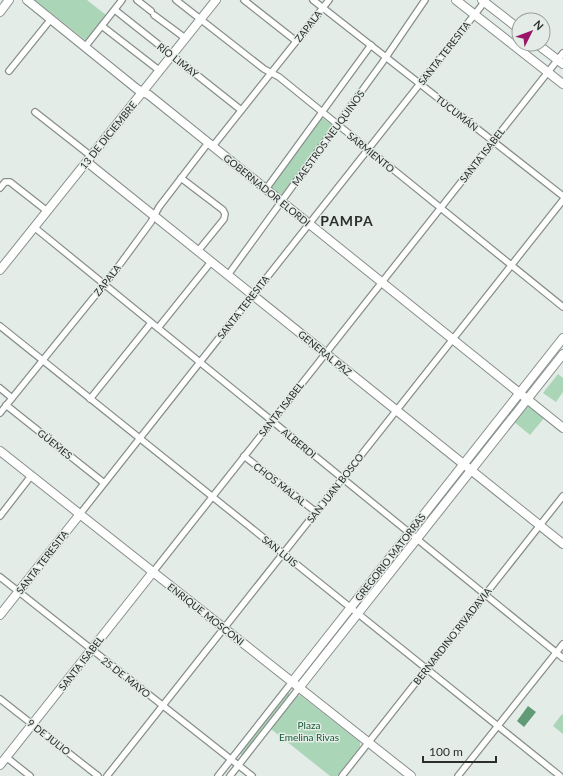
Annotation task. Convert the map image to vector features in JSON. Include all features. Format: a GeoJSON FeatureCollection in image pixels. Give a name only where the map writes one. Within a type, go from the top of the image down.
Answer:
{"type":"FeatureCollection","features":[{"type":"Feature","properties":{"kind":"main road"},"geometry":{"type":"LineString","coordinates":[[0,12],[9,0]]}},
{"type":"Feature","properties":{"kind":"main road","name":"GOBERNADOR ELORDI"},"geometry":{"type":"LineString","coordinates":[[27,0],[137,89],[148,94],[563,428]]}},
{"type":"Feature","properties":{"kind":"main road","name":"13 DE DICIEMBRE"},"geometry":{"type":"LineString","coordinates":[[0,270],[160,71],[214,0]]}},
{"type":"Feature","properties":{"kind":"main road"},"geometry":{"type":"LineString","coordinates":[[456,0],[563,84]]}},
{"type":"Feature","properties":{"kind":"main road"},"geometry":{"type":"LineString","coordinates":[[484,1],[511,23]]}},
{"type":"Feature","properties":{"kind":"main road"},"geometry":{"type":"LineString","coordinates":[[548,52],[560,62]]}},
{"type":"Feature","properties":{"kind":"main road","name":"GENERAL PAZ"},"geometry":{"type":"LineString","coordinates":[[89,159],[154,216],[563,544]]}},
{"type":"Feature","properties":{"kind":"main road","name":"GREGORIO MATORRAS"},"geometry":{"type":"LineString","coordinates":[[292,682],[563,338]]}},
{"type":"Feature","properties":{"kind":"main road","name":"GREGORIO MATORRAS"},"geometry":{"type":"LineString","coordinates":[[299,688],[563,354]]}},
{"type":"Feature","properties":{"kind":"main road","name":"ENRIQUE MOSCONI"},"geometry":{"type":"LineString","coordinates":[[0,451],[411,776]]}},
{"type":"Feature","properties":{"kind":"main road","name":"SANTA TERESITA"},"geometry":{"type":"LineString","coordinates":[[0,615],[80,514]]}},
{"type":"Feature","properties":{"kind":"main road","name":"SANTA ISABEL"},"geometry":{"type":"LineString","coordinates":[[2,762],[153,572]]}},
{"type":"Feature","properties":{"kind":"street"},"geometry":{"type":"LineString","coordinates":[[85,47],[122,0]]}},
{"type":"Feature","properties":{"kind":"street"},"geometry":{"type":"LineString","coordinates":[[137,0],[185,38]]}},
{"type":"Feature","properties":{"kind":"street","name":"SARMIENTO"},"geometry":{"type":"LineString","coordinates":[[176,0],[264,69],[277,76],[563,307]]}},
{"type":"Feature","properties":{"kind":"street"},"geometry":{"type":"LineString","coordinates":[[244,0],[296,41]]}},
{"type":"Feature","properties":{"kind":"street","name":"TUCUMÁN"},"geometry":{"type":"LineString","coordinates":[[313,0],[563,196]]}},
{"type":"Feature","properties":{"kind":"street","name":"ZAPALA"},"geometry":{"type":"LineString","coordinates":[[0,413],[104,284],[150,224],[159,206],[181,178],[241,110],[329,0]]}},
{"type":"Feature","properties":{"kind":"street","name":"MAESTROS NEUQUINOS"},"geometry":{"type":"LineString","coordinates":[[228,275],[386,57],[425,0]]}},
{"type":"Feature","properties":{"kind":"street","name":"SANTA TERESITA"},"geometry":{"type":"LineString","coordinates":[[80,514],[484,1]]}},
{"type":"Feature","properties":{"kind":"street","name":"RÍO LIMAY"},"geometry":{"type":"LineString","coordinates":[[115,10],[241,110]]}},
{"type":"Feature","properties":{"kind":"street"},"geometry":{"type":"LineString","coordinates":[[9,71],[50,19]]}},
{"type":"Feature","properties":{"kind":"street"},"geometry":{"type":"LineString","coordinates":[[102,26],[160,71]]}},
{"type":"Feature","properties":{"kind":"street","name":"MAESTROS NEUQUINOS"},"geometry":{"type":"LineString","coordinates":[[266,189],[371,45]]}},
{"type":"Feature","properties":{"kind":"street","name":"SANTA ISABEL"},"geometry":{"type":"LineString","coordinates":[[153,572],[548,72],[560,62],[563,53]]}},
{"type":"Feature","properties":{"kind":"street"},"geometry":{"type":"LineString","coordinates":[[35,112],[89,159]]}},
{"type":"Feature","properties":{"kind":"street"},"geometry":{"type":"LineString","coordinates":[[181,178],[223,210],[225,214],[224,219],[198,251]]}},
{"type":"Feature","properties":{"kind":"street"},"geometry":{"type":"LineString","coordinates":[[0,188],[5,182],[9,182],[47,211]]}},
{"type":"Feature","properties":{"kind":"street","name":"SAN JUAN BOSCO"},"geometry":{"type":"LineString","coordinates":[[107,776],[563,200]]}},
{"type":"Feature","properties":{"kind":"street","name":"ALBERDI"},"geometry":{"type":"LineString","coordinates":[[34,227],[563,658]]}},
{"type":"Feature","properties":{"kind":"street"},"geometry":{"type":"LineString","coordinates":[[158,328],[211,262]]}},
{"type":"Feature","properties":{"kind":"street"},"geometry":{"type":"LineString","coordinates":[[90,399],[151,322]]}},
{"type":"Feature","properties":{"kind":"street","name":"SAN LUIS"},"geometry":{"type":"LineString","coordinates":[[0,326],[560,776]]}},
{"type":"Feature","properties":{"kind":"street"},"geometry":{"type":"LineString","coordinates":[[0,388],[12,398]]}},
{"type":"Feature","properties":{"kind":"street","name":"GÜEMES"},"geometry":{"type":"LineString","coordinates":[[6,405],[104,483]]}},
{"type":"Feature","properties":{"kind":"street","name":"CHOS MALAL"},"geometry":{"type":"LineString","coordinates":[[244,456],[316,512]]}},
{"type":"Feature","properties":{"kind":"street"},"geometry":{"type":"LineString","coordinates":[[0,516],[31,476]]}},
{"type":"Feature","properties":{"kind":"street","name":"BERNARDINO RIVADAVIA"},"geometry":{"type":"LineString","coordinates":[[342,776],[563,496]]}},
{"type":"Feature","properties":{"kind":"street","name":"25 DE MAYO"},"geometry":{"type":"LineString","coordinates":[[0,577],[252,776]]}},
{"type":"Feature","properties":{"kind":"street"},"geometry":{"type":"LineString","coordinates":[[458,776],[563,644]]}},
{"type":"Feature","properties":{"kind":"street","name":"GREGORIO MATORRAS"},"geometry":{"type":"LineString","coordinates":[[218,776],[292,682]]}},
{"type":"Feature","properties":{"kind":"street","name":"GREGORIO MATORRAS"},"geometry":{"type":"LineString","coordinates":[[230,776],[299,688]]}},
{"type":"Feature","properties":{"kind":"street","name":"9 DE JULIO"},"geometry":{"type":"LineString","coordinates":[[0,699],[98,776]]}},
{"type":"Feature","properties":{"kind":"street"},"geometry":{"type":"LineString","coordinates":[[2,762],[30,776]]}},
{"type":"Feature","properties":{"kind":"green space"},"geometry":{"type":"Polygon","coordinates":[[[34,0],[87,0],[106,15],[87,40],[85,40],[34,0]]]}},
{"type":"Feature","properties":{"kind":"green space"},"geometry":{"type":"Polygon","coordinates":[[[321,117],[332,125],[332,128],[284,195],[280,195],[272,190],[271,186],[321,117]]]}},
{"type":"Feature","properties":{"kind":"green space"},"geometry":{"type":"Polygon","coordinates":[[[558,374],[563,378],[563,392],[556,402],[543,393],[558,374]]]}},
{"type":"Feature","properties":{"kind":"green space"},"geometry":{"type":"Polygon","coordinates":[[[518,401],[521,403],[474,462],[472,461],[471,459],[518,401]]]}},
{"type":"Feature","properties":{"kind":"green space"},"geometry":{"type":"Polygon","coordinates":[[[527,404],[545,417],[530,435],[513,421],[527,404]]]}},
{"type":"Feature","properties":{"kind":"green space"},"geometry":{"type":"Polygon","coordinates":[[[460,474],[463,476],[420,531],[418,530],[417,529],[460,474]]]}},
{"type":"Feature","properties":{"kind":"green space"},"geometry":{"type":"Polygon","coordinates":[[[407,542],[410,544],[358,608],[356,606],[407,542]]]}},
{"type":"Feature","properties":{"kind":"green space"},"geometry":{"type":"Polygon","coordinates":[[[351,613],[353,614],[303,679],[301,679],[300,678],[351,613]]]}},
{"type":"Feature","properties":{"kind":"green space"},"geometry":{"type":"Polygon","coordinates":[[[287,693],[290,695],[244,754],[241,755],[240,752],[287,693]]]}},
{"type":"Feature","properties":{"kind":"green space","name":"Plaza Emelina Rivas"},"geometry":{"type":"Polygon","coordinates":[[[300,695],[360,742],[360,747],[337,776],[330,776],[271,729],[295,697],[300,695]]]}},
{"type":"Feature","properties":{"kind":"green space"},"geometry":{"type":"Polygon","coordinates":[[[562,714],[563,715],[563,734],[553,726],[562,714]]]}},
{"type":"Feature","properties":{"kind":"shaded area"},"geometry":{"type":"Polygon","coordinates":[[[528,706],[536,712],[524,727],[517,721],[528,706]]]}},
{"type":"Feature","properties":{"kind":"district","name":"PAMPA"},"geometry":{"type":"Point","coordinates":[347,221]}}]}
